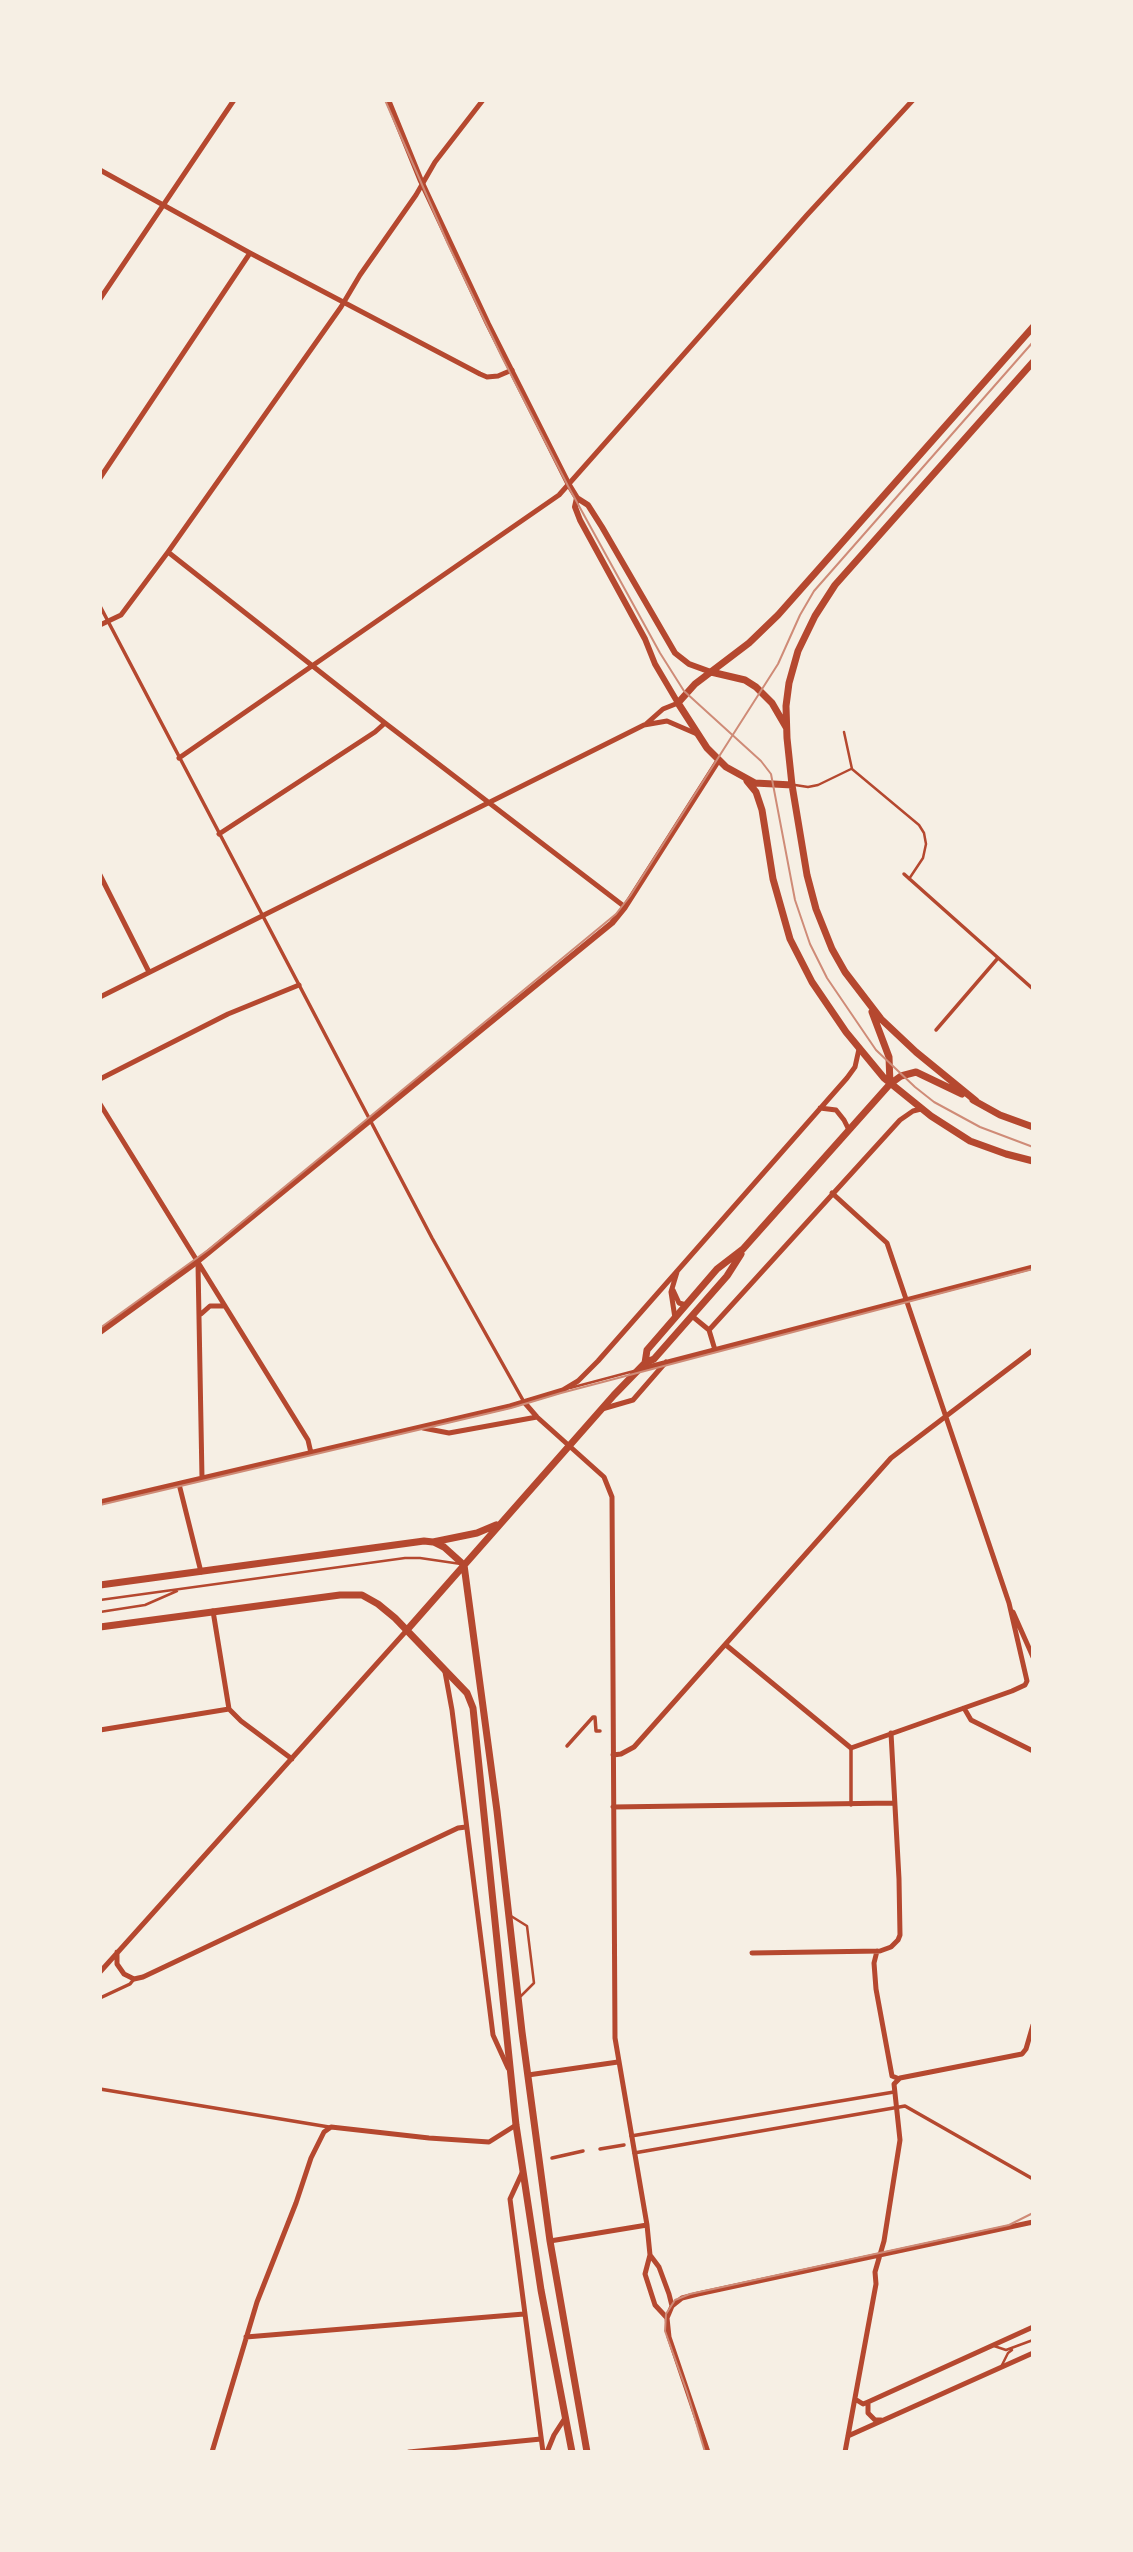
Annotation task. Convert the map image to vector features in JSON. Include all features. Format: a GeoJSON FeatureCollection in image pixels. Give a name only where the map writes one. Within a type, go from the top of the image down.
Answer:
{"type":"FeatureCollection","features":[{"type":"Feature","properties":{"kind":"main road"},"geometry":{"type":"LineString","coordinates":[[792,785],[761,784],[745,778],[718,761],[678,703],[778,615],[1033,327]]}},
{"type":"Feature","properties":{"kind":"main road"},"geometry":{"type":"LineString","coordinates":[[890,1084],[889,1056],[868,1005],[837,958],[816,909],[807,875],[792,785],[786,728],[787,698],[793,667],[815,615],[835,585],[1033,362]]}},
{"type":"Feature","properties":{"kind":"main road"},"geometry":{"type":"LineString","coordinates":[[711,672],[745,680],[756,687],[772,703],[786,728]]}},
{"type":"Feature","properties":{"kind":"main road"},"geometry":{"type":"LineString","coordinates":[[745,778],[755,792],[762,810],[773,879],[790,939],[819,993],[859,1049],[890,1084],[921,1109],[970,1141],[1031,1159]]}},
{"type":"Feature","properties":{"kind":"main road"},"geometry":{"type":"LineString","coordinates":[[868,1005],[916,1052],[976,1101]]}},
{"type":"Feature","properties":{"kind":"main road"},"geometry":{"type":"LineString","coordinates":[[645,1363],[647,1350],[717,1269],[743,1249],[890,1084],[901,1076],[919,1073],[1000,1115],[1033,1128]]}},
{"type":"Feature","properties":{"kind":"main road"},"geometry":{"type":"LineString","coordinates":[[407,1630],[602,1409],[645,1363],[654,1359],[701,1307],[727,1276],[743,1249]]}},
{"type":"Feature","properties":{"kind":"main road"},"geometry":{"type":"LineString","coordinates":[[100,1585],[433,1542],[477,1533],[500,1524]]}},
{"type":"Feature","properties":{"kind":"main road"},"geometry":{"type":"LineString","coordinates":[[433,1542],[444,1547],[464,1565],[554,2272],[587,2452]]}},
{"type":"Feature","properties":{"kind":"main road"},"geometry":{"type":"LineString","coordinates":[[100,1627],[340,1595],[362,1595],[378,1604],[407,1630],[467,1693],[473,1708],[516,2125],[538,2271],[572,2452]]}},
{"type":"Feature","properties":{"kind":"street"},"geometry":{"type":"LineString","coordinates":[[100,299],[234,100]]}},
{"type":"Feature","properties":{"kind":"street"},"geometry":{"type":"LineString","coordinates":[[387,100],[423,184],[569,485],[577,498],[585,501],[596,516],[675,653],[689,664],[711,672]]}},
{"type":"Feature","properties":{"kind":"street"},"geometry":{"type":"LineString","coordinates":[[100,625],[121,615],[169,552],[345,301],[435,162],[483,100]]}},
{"type":"Feature","properties":{"kind":"street"},"geometry":{"type":"LineString","coordinates":[[179,758],[554,499],[913,100]]}},
{"type":"Feature","properties":{"kind":"street"},"geometry":{"type":"LineString","coordinates":[[100,170],[250,253],[480,374],[487,377],[498,376],[512,370]]}},
{"type":"Feature","properties":{"kind":"street"},"geometry":{"type":"LineString","coordinates":[[100,478],[250,253]]}},
{"type":"Feature","properties":{"kind":"street"},"geometry":{"type":"LineString","coordinates":[[100,997],[644,725],[663,709],[678,703],[656,667],[645,639],[580,520],[575,507],[577,498]]}},
{"type":"Feature","properties":{"kind":"street"},"geometry":{"type":"LineString","coordinates":[[169,552],[313,667],[625,907]]}},
{"type":"Feature","properties":{"kind":"street"},"geometry":{"type":"LineString","coordinates":[[100,606],[444,1260],[524,1402],[604,1477],[612,1497],[615,2032],[647,2225],[650,2255],[645,2274],[654,2305],[667,2318]]}},
{"type":"Feature","properties":{"kind":"street"},"geometry":{"type":"LineString","coordinates":[[644,725],[667,721],[698,734]]}},
{"type":"Feature","properties":{"kind":"street"},"geometry":{"type":"LineString","coordinates":[[219,834],[385,723]]}},
{"type":"Feature","properties":{"kind":"street"},"geometry":{"type":"LineString","coordinates":[[100,1332],[198,1261],[612,923],[625,907],[718,761]]}},
{"type":"Feature","properties":{"kind":"street"},"geometry":{"type":"LineString","coordinates":[[904,874],[1033,989]]}},
{"type":"Feature","properties":{"kind":"street"},"geometry":{"type":"LineString","coordinates":[[100,875],[149,972]]}},
{"type":"Feature","properties":{"kind":"street"},"geometry":{"type":"LineString","coordinates":[[958,922],[964,916]]}},
{"type":"Feature","properties":{"kind":"street"},"geometry":{"type":"LineString","coordinates":[[936,1030],[998,958]]}},
{"type":"Feature","properties":{"kind":"street"},"geometry":{"type":"LineString","coordinates":[[100,1079],[228,1014],[299,985]]}},
{"type":"Feature","properties":{"kind":"street"},"geometry":{"type":"LineString","coordinates":[[100,1502],[524,1402],[563,1390],[588,1372],[670,1281],[680,1266],[852,1071],[859,1049]]}},
{"type":"Feature","properties":{"kind":"street"},"geometry":{"type":"LineString","coordinates":[[100,1104],[309,1440],[312,1453]]}},
{"type":"Feature","properties":{"kind":"street"},"geometry":{"type":"LineString","coordinates":[[820,1108],[836,1111],[845,1119],[849,1130]]}},
{"type":"Feature","properties":{"kind":"street"},"geometry":{"type":"LineString","coordinates":[[709,1330],[900,1120],[921,1109]]}},
{"type":"Feature","properties":{"kind":"street"},"geometry":{"type":"LineString","coordinates":[[832,1194],[887,1243],[1009,1603],[1033,1657]]}},
{"type":"Feature","properties":{"kind":"street"},"geometry":{"type":"LineString","coordinates":[[198,1261],[202,1478]]}},
{"type":"Feature","properties":{"kind":"street"},"geometry":{"type":"LineString","coordinates":[[638,1370],[1033,1267]]}},
{"type":"Feature","properties":{"kind":"street"},"geometry":{"type":"LineString","coordinates":[[670,1281],[677,1300],[686,1305]]}},
{"type":"Feature","properties":{"kind":"street"},"geometry":{"type":"LineString","coordinates":[[670,1281],[670,1300],[675,1318]]}},
{"type":"Feature","properties":{"kind":"street"},"geometry":{"type":"LineString","coordinates":[[200,1316],[210,1306],[225,1306]]}},
{"type":"Feature","properties":{"kind":"street"},"geometry":{"type":"LineString","coordinates":[[692,1316],[709,1330],[715,1350]]}},
{"type":"Feature","properties":{"kind":"street"},"geometry":{"type":"LineString","coordinates":[[613,1755],[634,1747],[891,1458],[1033,1350]]}},
{"type":"Feature","properties":{"kind":"street"},"geometry":{"type":"LineString","coordinates":[[602,1409],[633,1400],[666,1362]]}},
{"type":"Feature","properties":{"kind":"street"},"geometry":{"type":"LineString","coordinates":[[419,1427],[449,1433],[537,1417]]}},
{"type":"Feature","properties":{"kind":"street"},"geometry":{"type":"LineString","coordinates":[[179,1484],[201,1572]]}},
{"type":"Feature","properties":{"kind":"street"},"geometry":{"type":"LineString","coordinates":[[851,1748],[1025,1685],[1027,1672],[1009,1603]]}},
{"type":"Feature","properties":{"kind":"street"},"geometry":{"type":"LineString","coordinates":[[213,1611],[229,1709],[292,1759]]}},
{"type":"Feature","properties":{"kind":"street"},"geometry":{"type":"LineString","coordinates":[[100,1972],[407,1630]]}},
{"type":"Feature","properties":{"kind":"street"},"geometry":{"type":"LineString","coordinates":[[726,1645],[851,1748]]}},
{"type":"Feature","properties":{"kind":"street"},"geometry":{"type":"LineString","coordinates":[[444,1668],[452,1710],[494,2035],[511,2073]]}},
{"type":"Feature","properties":{"kind":"street"},"geometry":{"type":"LineString","coordinates":[[964,1708],[971,1720],[1033,1751]]}},
{"type":"Feature","properties":{"kind":"street"},"geometry":{"type":"LineString","coordinates":[[100,1730],[229,1709]]}},
{"type":"Feature","properties":{"kind":"street"},"geometry":{"type":"LineString","coordinates":[[567,1746],[593,1717],[596,1731],[600,1731]]}},
{"type":"Feature","properties":{"kind":"street"},"geometry":{"type":"LineString","coordinates":[[752,1953],[877,1951],[891,1947],[900,1935],[891,1733]]}},
{"type":"Feature","properties":{"kind":"street"},"geometry":{"type":"LineString","coordinates":[[851,1748],[851,1805]]}},
{"type":"Feature","properties":{"kind":"street"},"geometry":{"type":"LineString","coordinates":[[613,1807],[894,1803]]}},
{"type":"Feature","properties":{"kind":"street"},"geometry":{"type":"LineString","coordinates":[[100,1998],[130,1984],[134,1979],[458,1828],[467,1827]]}},
{"type":"Feature","properties":{"kind":"street"},"geometry":{"type":"LineString","coordinates":[[877,1951],[874,1963],[876,1989],[894,2079],[1022,2054],[1033,2025]]}},
{"type":"Feature","properties":{"kind":"street"},"geometry":{"type":"LineString","coordinates":[[117,1952],[117,1964],[121,1972],[134,1979]]}},
{"type":"Feature","properties":{"kind":"street"},"geometry":{"type":"LineString","coordinates":[[528,2075],[618,2062]]}},
{"type":"Feature","properties":{"kind":"street"},"geometry":{"type":"LineString","coordinates":[[845,2452],[900,2140],[894,2084],[900,2078]]}},
{"type":"Feature","properties":{"kind":"street"},"geometry":{"type":"LineString","coordinates":[[100,2089],[331,2127],[429,2138],[489,2142],[516,2125]]}},
{"type":"Feature","properties":{"kind":"street"},"geometry":{"type":"LineString","coordinates":[[631,2136],[894,2092]]}},
{"type":"Feature","properties":{"kind":"street"},"geometry":{"type":"LineString","coordinates":[[634,2153],[905,2106],[1033,2179]]}},
{"type":"Feature","properties":{"kind":"street"},"geometry":{"type":"LineString","coordinates":[[212,2452],[246,2337],[311,2158],[322,2135],[331,2127]]}},
{"type":"Feature","properties":{"kind":"street"},"geometry":{"type":"LineString","coordinates":[[600,2149],[624,2144]]}},
{"type":"Feature","properties":{"kind":"street"},"geometry":{"type":"LineString","coordinates":[[552,2158],[583,2151]]}},
{"type":"Feature","properties":{"kind":"street"},"geometry":{"type":"LineString","coordinates":[[524,2171],[510,2199],[541,2439],[545,2452]]}},
{"type":"Feature","properties":{"kind":"street"},"geometry":{"type":"LineString","coordinates":[[706,2452],[669,2337],[667,2318],[672,2306],[682,2298],[1033,2222]]}},
{"type":"Feature","properties":{"kind":"street"},"geometry":{"type":"LineString","coordinates":[[550,2241],[647,2225]]}},
{"type":"Feature","properties":{"kind":"street"},"geometry":{"type":"LineString","coordinates":[[650,2255],[659,2267],[672,2306]]}},
{"type":"Feature","properties":{"kind":"street"},"geometry":{"type":"LineString","coordinates":[[246,2337],[524,2314]]}},
{"type":"Feature","properties":{"kind":"street"},"geometry":{"type":"LineString","coordinates":[[855,2399],[868,2402],[1033,2327]]}},
{"type":"Feature","properties":{"kind":"street"},"geometry":{"type":"LineString","coordinates":[[848,2436],[1033,2353]]}},
{"type":"Feature","properties":{"kind":"street"},"geometry":{"type":"LineString","coordinates":[[868,2402],[868,2413],[881,2420]]}},
{"type":"Feature","properties":{"kind":"street"},"geometry":{"type":"LineString","coordinates":[[545,2452],[565,2418]]}},
{"type":"Feature","properties":{"kind":"street"},"geometry":{"type":"LineString","coordinates":[[409,2452],[541,2439]]}},
{"type":"Feature","properties":{"kind":"lane"},"geometry":{"type":"LineString","coordinates":[[844,732],[852,769],[919,825],[924,833],[925,851],[909,879]]}},
{"type":"Feature","properties":{"kind":"lane"},"geometry":{"type":"LineString","coordinates":[[792,785],[813,786],[852,769]]}},
{"type":"Feature","properties":{"kind":"lane"},"geometry":{"type":"LineString","coordinates":[[563,1390],[638,1370]]}},
{"type":"Feature","properties":{"kind":"lane"},"geometry":{"type":"LineString","coordinates":[[100,1600],[405,1558],[464,1565]]}},
{"type":"Feature","properties":{"kind":"lane"},"geometry":{"type":"LineString","coordinates":[[100,1612],[145,1605],[180,1589]]}},
{"type":"Feature","properties":{"kind":"lane"},"geometry":{"type":"LineString","coordinates":[[509,1914],[527,1926],[533,1971],[534,1983],[518,1998]]}},
{"type":"Feature","properties":{"kind":"lane"},"geometry":{"type":"LineString","coordinates":[[992,2346],[1002,2350],[1033,2340]]}},
{"type":"Feature","properties":{"kind":"lane"},"geometry":{"type":"LineString","coordinates":[[1001,2367],[1008,2353],[1014,2348]]}},
{"type":"Feature","properties":{"kind":"tram line"},"geometry":{"type":"LineString","coordinates":[[385,100],[448,244],[502,357],[568,486],[660,653],[684,691],[761,761],[771,774],[795,900],[810,944],[827,978],[876,1050],[915,1087],[934,1102],[980,1127],[1033,1147]]}},
{"type":"Feature","properties":{"kind":"tram line"},"geometry":{"type":"LineString","coordinates":[[100,1328],[208,1250],[616,914],[778,664],[814,591],[1033,342]]}},
{"type":"Feature","properties":{"kind":"tram line"},"geometry":{"type":"LineString","coordinates":[[100,1505],[511,1408],[1033,1269]]}},
{"type":"Feature","properties":{"kind":"tram line"},"geometry":{"type":"LineString","coordinates":[[705,2452],[665,2331],[666,2314],[675,2300],[690,2294],[1009,2225],[1033,2213]]}}]}
